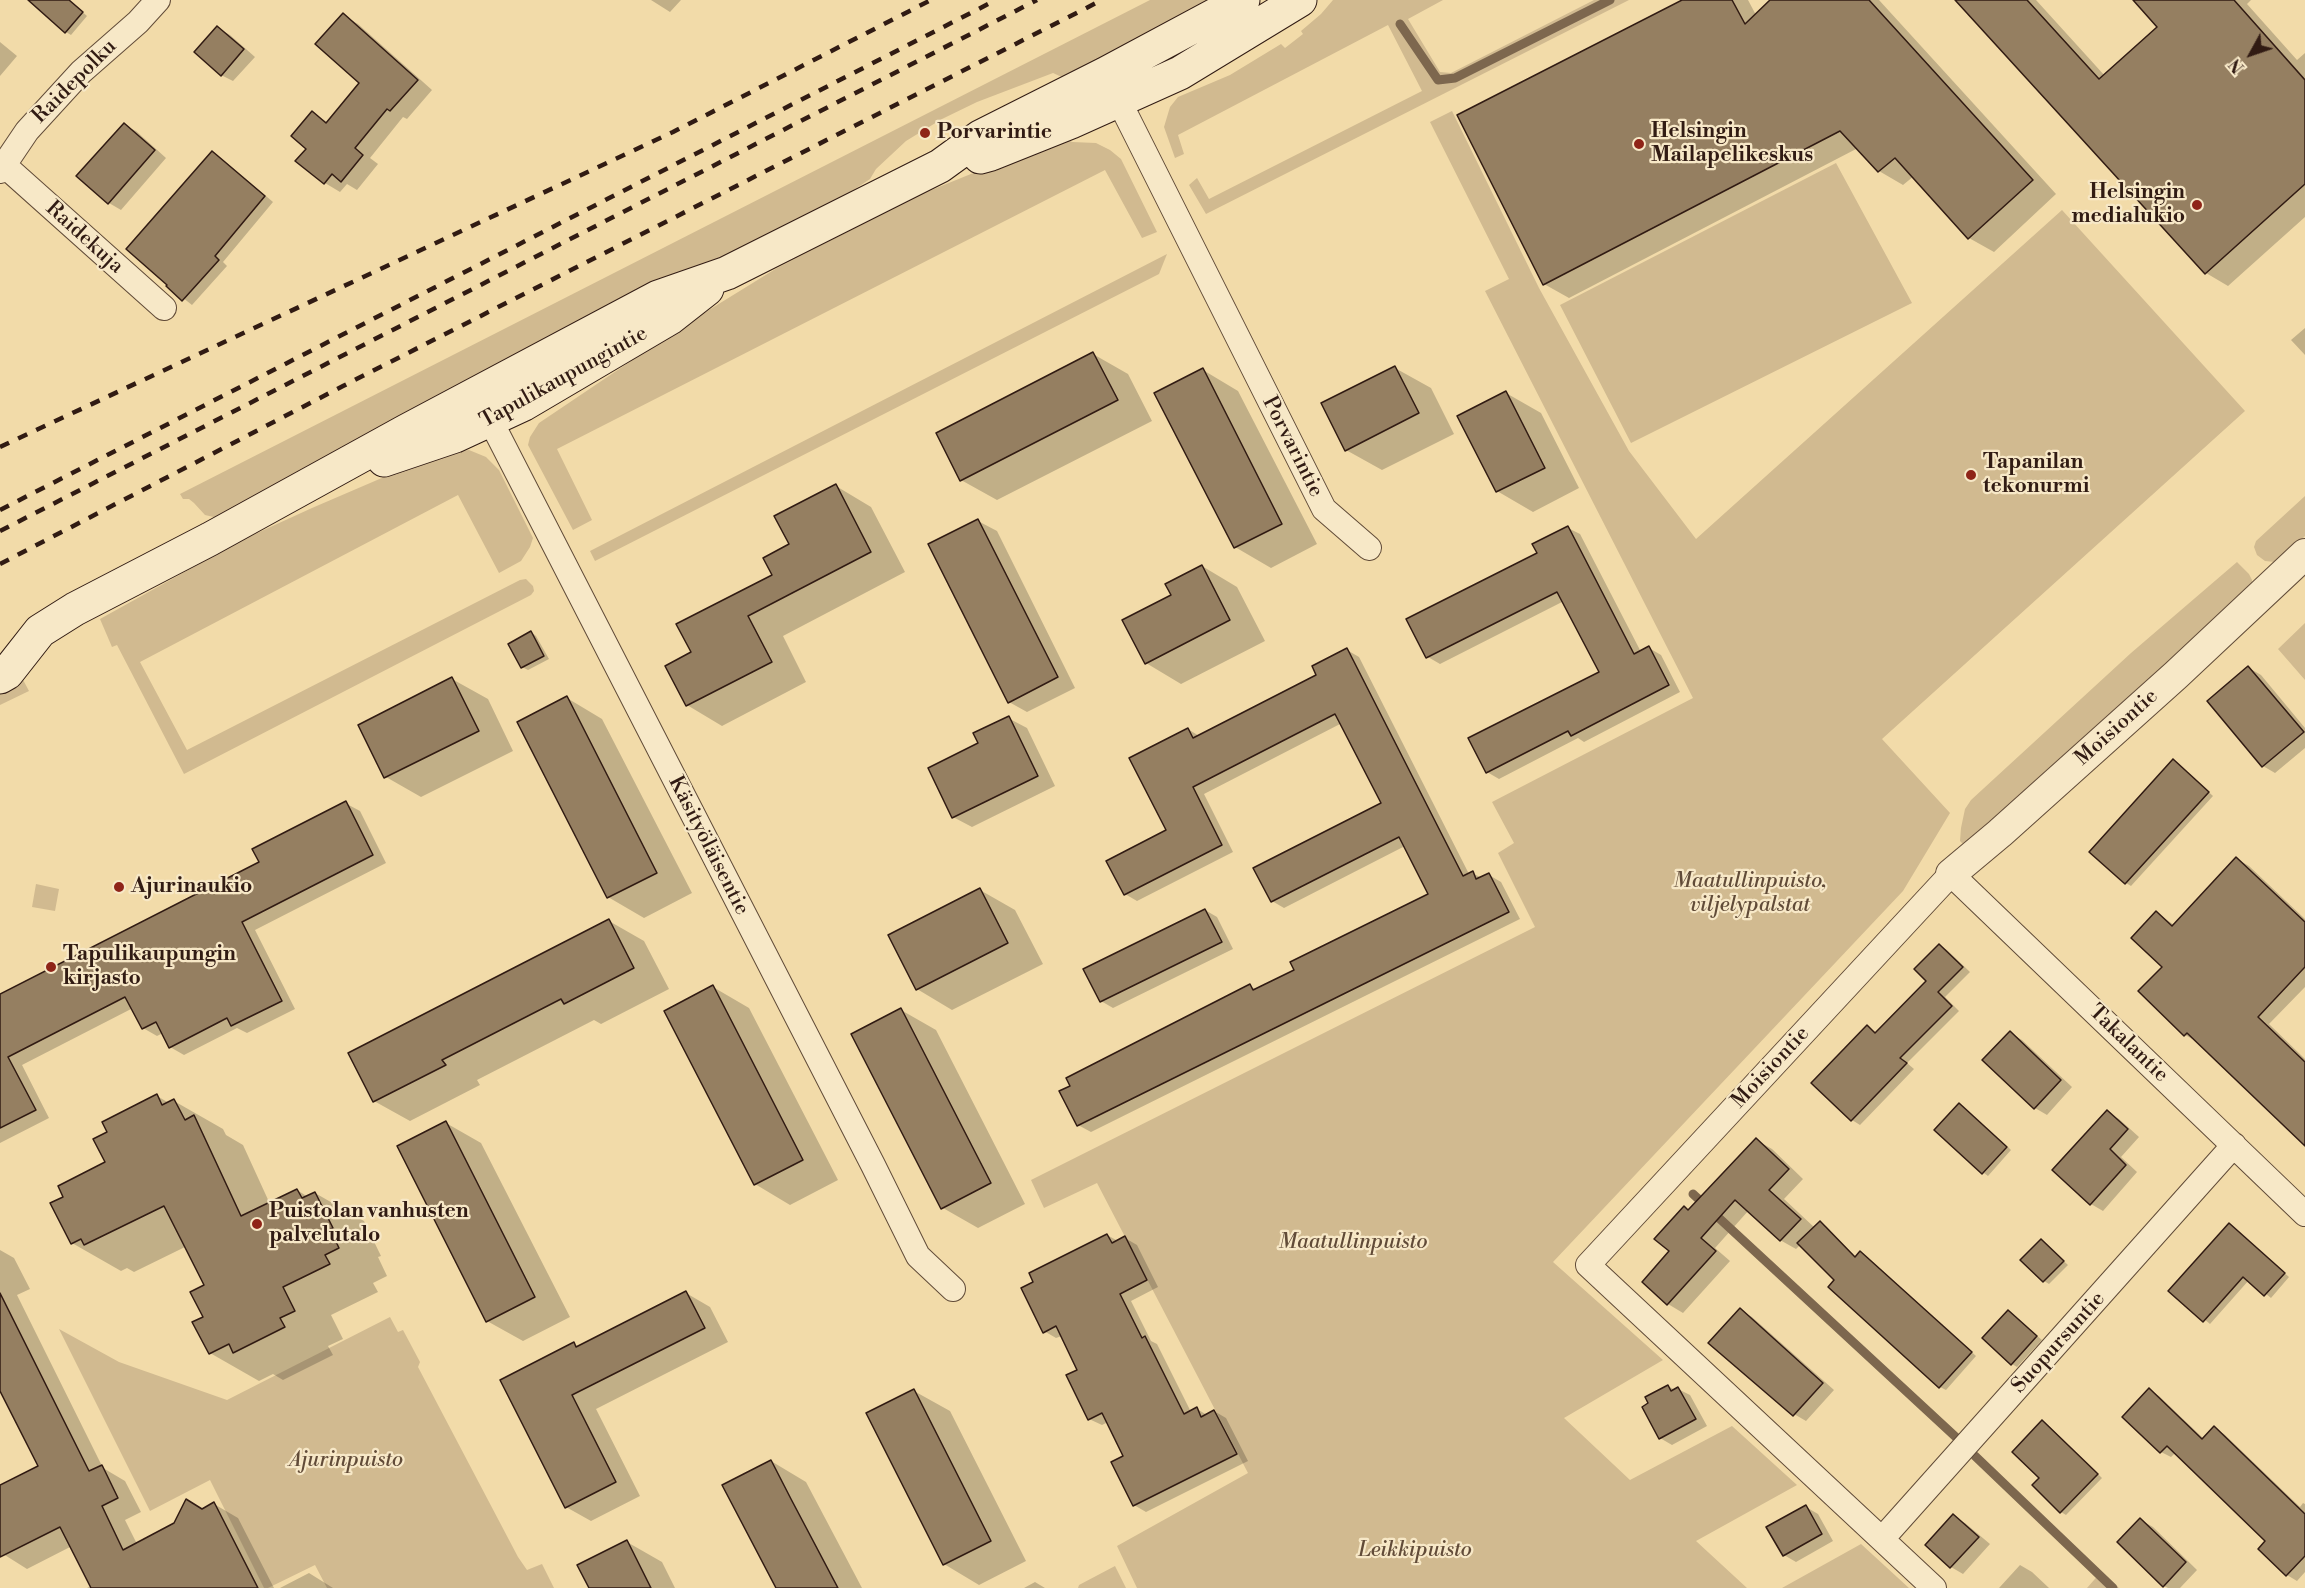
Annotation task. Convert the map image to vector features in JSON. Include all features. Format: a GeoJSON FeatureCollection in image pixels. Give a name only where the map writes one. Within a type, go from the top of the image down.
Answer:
{"type":"FeatureCollection","features":[{"type":"Feature","properties":{"kind":"main road","name":"Tapulikaupungintie"},"geometry":{"type":"LineString","coordinates":[[0,641],[40,631],[75,609],[319,480],[483,407],[658,297],[727,273],[940,166],[991,154],[1112,87],[1243,0]]}},
{"type":"Feature","properties":{"kind":"main road","name":"Tapulikaupungintie"},"geometry":{"type":"LineString","coordinates":[[1112,87],[1180,74],[1300,0]]}},
{"type":"Feature","properties":{"kind":"main road","name":"Tapulikaupungintie"},"geometry":{"type":"LineString","coordinates":[[0,677],[7,673],[40,631]]}},
{"type":"Feature","properties":{"kind":"street","name":"Raidepolku"},"geometry":{"type":"LineString","coordinates":[[2,169],[27,131],[73,80],[138,22],[158,0]]}},
{"type":"Feature","properties":{"kind":"street","name":"Porvarintie"},"geometry":{"type":"LineString","coordinates":[[1112,87],[1324,509],[1369,548]]}},
{"type":"Feature","properties":{"kind":"street","name":"Raidekuja"},"geometry":{"type":"LineString","coordinates":[[2,169],[164,308]]}},
{"type":"Feature","properties":{"kind":"street","name":"Käsityöläisentie"},"geometry":{"type":"LineString","coordinates":[[483,407],[918,1256],[953,1289]]}},
{"type":"Feature","properties":{"kind":"street","name":"Moisiontie"},"geometry":{"type":"LineString","coordinates":[[1934,1588],[1588,1265],[1951,874],[2167,683],[2305,554]]}},
{"type":"Feature","properties":{"kind":"street","name":"Takalantie"},"geometry":{"type":"LineString","coordinates":[[1951,874],[2305,1214]]}},
{"type":"Feature","properties":{"kind":"street","name":"Suopursuntie"},"geometry":{"type":"LineString","coordinates":[[1882,1539],[2234,1146]]}},
{"type":"Feature","properties":{"kind":"green space"},"geometry":{"type":"Polygon","coordinates":[[[1150,0],[1222,0],[1064,78],[1053,73],[977,102],[942,119],[906,141],[876,169],[870,179],[846,195],[218,518],[205,515],[194,503],[189,499],[183,499],[180,494],[1150,0]]]}},
{"type":"Feature","properties":{"kind":"green space"},"geometry":{"type":"Polygon","coordinates":[[[1333,0],[1443,0],[1408,19],[1440,72],[1451,73],[1594,0],[1629,0],[1206,214],[1189,185],[1197,178],[1209,199],[1422,91],[1388,25],[1178,135],[1184,154],[1175,158],[1164,127],[1170,107],[1178,97],[1230,75],[1281,44],[1285,48],[1303,34],[1301,31],[1333,0]]]}},
{"type":"Feature","properties":{"kind":"green space","name":"Maatullinpuisto"},"geometry":{"type":"Polygon","coordinates":[[[1452,111],[1539,288],[1629,451],[1696,539],[2062,210],[2245,411],[1882,739],[1950,813],[1903,891],[1553,1262],[1663,1360],[1564,1418],[1630,1480],[1732,1426],[1797,1485],[1696,1541],[1747,1588],[1137,1588],[1117,1546],[1248,1473],[1097,1183],[1044,1208],[1031,1180],[1535,927],[1498,853],[1514,843],[1492,802],[1693,698],[1485,291],[1509,279],[1430,122],[1452,111]]]}},
{"type":"Feature","properties":{"kind":"green space"},"geometry":{"type":"Polygon","coordinates":[[[1067,139],[1072,142],[1096,143],[1121,159],[1157,232],[1142,238],[1105,170],[557,449],[592,520],[573,530],[528,445],[539,423],[683,326],[777,268],[919,195],[1008,159],[1067,139]]]}},
{"type":"Feature","properties":{"kind":"green space"},"geometry":{"type":"Polygon","coordinates":[[[1836,163],[1912,303],[1631,443],[1560,305],[1836,163]]]}},
{"type":"Feature","properties":{"kind":"green space"},"geometry":{"type":"Polygon","coordinates":[[[1167,254],[1159,274],[595,561],[590,551],[1167,254]]]}},
{"type":"Feature","properties":{"kind":"green space"},"geometry":{"type":"Polygon","coordinates":[[[469,450],[486,457],[499,470],[533,538],[521,561],[499,573],[458,495],[140,662],[187,750],[520,580],[526,579],[533,586],[534,591],[531,595],[184,774],[117,645],[112,647],[100,619],[244,539],[419,462],[451,452],[469,450]]]}},
{"type":"Feature","properties":{"kind":"green space"},"geometry":{"type":"Polygon","coordinates":[[[2305,496],[2305,536],[2282,560],[2265,561],[2257,555],[2254,547],[2256,541],[2305,496]]]}},
{"type":"Feature","properties":{"kind":"green space"},"geometry":{"type":"Polygon","coordinates":[[[2237,562],[2249,574],[2252,586],[1967,848],[1960,841],[1961,828],[1965,809],[1971,800],[2131,653],[2237,562]]]}},
{"type":"Feature","properties":{"kind":"green space"},"geometry":{"type":"Polygon","coordinates":[[[2305,623],[2305,680],[2278,649],[2305,623]]]}},
{"type":"Feature","properties":{"kind":"green space"},"geometry":{"type":"Polygon","coordinates":[[[21,676],[29,691],[0,705],[0,691],[21,676]]]}},
{"type":"Feature","properties":{"kind":"green space"},"geometry":{"type":"Polygon","coordinates":[[[36,884],[59,889],[55,911],[32,907],[36,884]]]}},
{"type":"Feature","properties":{"kind":"green space","name":"Ajurinpuisto"},"geometry":{"type":"Polygon","coordinates":[[[390,1317],[398,1332],[403,1330],[420,1362],[418,1367],[518,1557],[527,1570],[542,1564],[554,1588],[327,1588],[315,1565],[264,1588],[210,1480],[150,1511],[59,1329],[119,1362],[227,1400],[390,1317]]]}},
{"type":"Feature","properties":{"kind":"green space"},"geometry":{"type":"Polygon","coordinates":[[[1861,1544],[1909,1588],[1782,1588],[1861,1544]]]}},
{"type":"Feature","properties":{"kind":"green space"},"geometry":{"type":"Polygon","coordinates":[[[1115,1566],[1126,1588],[1078,1588],[1079,1585],[1115,1566]]]}},
{"type":"Feature","properties":{"kind":"green space"},"geometry":{"type":"Polygon","coordinates":[[[2101,1572],[2119,1588],[2087,1588],[2101,1572]]]}},
{"type":"Feature","properties":{"kind":"building"},"geometry":{"type":"Polygon","coordinates":[[[28,0],[69,0],[83,12],[65,33],[28,0]]]}},
{"type":"Feature","properties":{"kind":"building","name":"Helsingin Mailapelikeskus"},"geometry":{"type":"Polygon","coordinates":[[[1682,0],[1732,0],[1745,24],[1770,0],[1869,0],[2033,180],[1968,239],[1895,158],[1878,172],[1840,131],[1543,285],[1457,115],[1682,0]]]}},
{"type":"Feature","properties":{"kind":"building"},"geometry":{"type":"Polygon","coordinates":[[[1955,0],[2027,0],[2099,79],[2157,27],[2133,0],[2234,0],[2305,80],[2305,184],[2205,274],[1955,0]]]}},
{"type":"Feature","properties":{"kind":"building"},"geometry":{"type":"Polygon","coordinates":[[[343,13],[418,80],[390,111],[387,109],[355,148],[363,155],[341,182],[332,174],[324,184],[295,161],[306,149],[291,136],[312,111],[326,123],[359,83],[315,44],[343,13]]]}},
{"type":"Feature","properties":{"kind":"building"},"geometry":{"type":"Polygon","coordinates":[[[217,26],[244,49],[221,76],[194,52],[217,26]]]}},
{"type":"Feature","properties":{"kind":"building"},"geometry":{"type":"Polygon","coordinates":[[[124,123],[155,150],[108,204],[76,176],[124,123]]]}},
{"type":"Feature","properties":{"kind":"building"},"geometry":{"type":"Polygon","coordinates":[[[212,151],[265,196],[215,256],[219,260],[182,301],[126,249],[212,151]]]}},
{"type":"Feature","properties":{"kind":"building"},"geometry":{"type":"Polygon","coordinates":[[[1093,352],[1118,400],[960,481],[936,433],[1093,352]]]}},
{"type":"Feature","properties":{"kind":"building"},"geometry":{"type":"Polygon","coordinates":[[[1395,366],[1419,413],[1345,451],[1321,403],[1395,366]]]}},
{"type":"Feature","properties":{"kind":"building"},"geometry":{"type":"Polygon","coordinates":[[[1203,368],[1282,524],[1234,548],[1154,393],[1203,368]]]}},
{"type":"Feature","properties":{"kind":"building"},"geometry":{"type":"Polygon","coordinates":[[[1506,391],[1545,468],[1496,492],[1457,416],[1506,391]]]}},
{"type":"Feature","properties":{"kind":"building"},"geometry":{"type":"Polygon","coordinates":[[[836,484],[871,552],[748,616],[772,662],[686,706],[665,666],[691,652],[676,624],[772,575],[763,558],[789,544],[774,516],[836,484]]]}},
{"type":"Feature","properties":{"kind":"building"},"geometry":{"type":"Polygon","coordinates":[[[978,519],[1058,677],[1008,703],[928,544],[978,519]]]}},
{"type":"Feature","properties":{"kind":"building"},"geometry":{"type":"Polygon","coordinates":[[[1568,526],[1634,654],[1649,646],[1669,685],[1571,736],[1568,731],[1486,773],[1468,738],[1599,672],[1557,592],[1426,658],[1406,619],[1537,553],[1532,544],[1568,526]]]}},
{"type":"Feature","properties":{"kind":"building"},"geometry":{"type":"Polygon","coordinates":[[[1202,565],[1230,620],[1145,664],[1122,620],[1171,595],[1165,584],[1202,565]]]}},
{"type":"Feature","properties":{"kind":"building"},"geometry":{"type":"Polygon","coordinates":[[[531,631],[544,656],[521,668],[508,644],[531,631]]]}},
{"type":"Feature","properties":{"kind":"building"},"geometry":{"type":"Polygon","coordinates":[[[1347,648],[1463,876],[1473,871],[1476,879],[1489,873],[1509,912],[1077,1126],[1059,1091],[1070,1086],[1066,1078],[1250,984],[1253,990],[1294,970],[1290,962],[1428,894],[1399,837],[1271,902],[1253,868],[1381,803],[1335,714],[1193,787],[1222,845],[1124,895],[1106,861],[1166,830],[1129,758],[1188,728],[1193,738],[1316,675],[1312,666],[1347,648]]]}},
{"type":"Feature","properties":{"kind":"building"},"geometry":{"type":"Polygon","coordinates":[[[2248,666],[2304,732],[2262,767],[2207,701],[2248,666]]]}},
{"type":"Feature","properties":{"kind":"building"},"geometry":{"type":"Polygon","coordinates":[[[452,677],[479,731],[384,778],[358,725],[452,677]]]}},
{"type":"Feature","properties":{"kind":"building"},"geometry":{"type":"Polygon","coordinates":[[[567,696],[657,873],[607,898],[517,722],[567,696]]]}},
{"type":"Feature","properties":{"kind":"building"},"geometry":{"type":"Polygon","coordinates":[[[1009,716],[1038,776],[952,818],[928,768],[978,743],[973,733],[1009,716]]]}},
{"type":"Feature","properties":{"kind":"building"},"geometry":{"type":"Polygon","coordinates":[[[2173,759],[2209,792],[2125,884],[2089,852],[2173,759]]]}},
{"type":"Feature","properties":{"kind":"building"},"geometry":{"type":"Polygon","coordinates":[[[346,801],[373,855],[242,922],[282,1001],[231,1026],[227,1018],[169,1048],[156,1022],[142,1029],[125,997],[8,1057],[36,1110],[0,1128],[0,994],[259,862],[252,849],[346,801]]]}},
{"type":"Feature","properties":{"kind":"building"},"geometry":{"type":"Polygon","coordinates":[[[2236,857],[2305,922],[2305,967],[2258,1017],[2305,1062],[2305,1146],[2187,1033],[2184,1036],[2138,991],[2162,967],[2131,938],[2156,911],[2172,926],[2236,857]]]}},
{"type":"Feature","properties":{"kind":"building"},"geometry":{"type":"Polygon","coordinates":[[[980,888],[1008,943],[916,990],[888,935],[980,888]]]}},
{"type":"Feature","properties":{"kind":"building"},"geometry":{"type":"Polygon","coordinates":[[[1205,909],[1222,942],[1100,1002],[1083,969],[1205,909]]]}},
{"type":"Feature","properties":{"kind":"building"},"geometry":{"type":"Polygon","coordinates":[[[609,919],[634,968],[564,1004],[561,999],[442,1060],[446,1065],[373,1102],[348,1053],[609,919]]]}},
{"type":"Feature","properties":{"kind":"building"},"geometry":{"type":"Polygon","coordinates":[[[1939,944],[1963,967],[1938,992],[1952,1006],[1900,1058],[1907,1063],[1851,1121],[1811,1083],[1867,1025],[1875,1033],[1926,981],[1914,969],[1939,944]]]}},
{"type":"Feature","properties":{"kind":"building"},"geometry":{"type":"Polygon","coordinates":[[[713,985],[803,1160],[754,1185],[664,1011],[713,985]]]}},
{"type":"Feature","properties":{"kind":"building"},"geometry":{"type":"Polygon","coordinates":[[[901,1008],[991,1183],[941,1209],[851,1034],[901,1008]]]}},
{"type":"Feature","properties":{"kind":"building"},"geometry":{"type":"Polygon","coordinates":[[[2010,1031],[2061,1080],[2034,1109],[1982,1060],[2010,1031]]]}},
{"type":"Feature","properties":{"kind":"building","name":"Puistolan vanhusten palvelutalo"},"geometry":{"type":"Polygon","coordinates":[[[157,1094],[162,1105],[174,1099],[185,1120],[194,1115],[241,1216],[297,1189],[302,1198],[315,1192],[333,1228],[330,1229],[339,1248],[325,1255],[330,1264],[283,1287],[295,1311],[280,1318],[285,1327],[233,1353],[229,1344],[209,1354],[192,1322],[203,1317],[190,1292],[204,1285],[164,1206],[84,1245],[81,1239],[71,1244],[50,1203],[63,1197],[58,1186],[105,1162],[93,1139],[107,1132],[102,1122],[157,1094]]]}},
{"type":"Feature","properties":{"kind":"building"},"geometry":{"type":"Polygon","coordinates":[[[1959,1103],[2007,1147],[1982,1174],[1934,1130],[1959,1103]]]}},
{"type":"Feature","properties":{"kind":"building"},"geometry":{"type":"Polygon","coordinates":[[[2107,1110],[2128,1129],[2110,1149],[2126,1165],[2090,1205],[2052,1170],[2107,1110]]]}},
{"type":"Feature","properties":{"kind":"building"},"geometry":{"type":"Polygon","coordinates":[[[446,1121],[535,1297],[486,1322],[397,1146],[446,1121]]]}},
{"type":"Feature","properties":{"kind":"building"},"geometry":{"type":"Polygon","coordinates":[[[1756,1138],[1789,1169],[1769,1190],[1801,1219],[1780,1241],[1735,1200],[1701,1238],[1716,1251],[1667,1305],[1642,1282],[1669,1251],[1654,1239],[1684,1206],[1688,1210],[1756,1138]]]}},
{"type":"Feature","properties":{"kind":"building"},"geometry":{"type":"Polygon","coordinates":[[[1820,1221],[1855,1257],[1860,1251],[1972,1352],[1939,1388],[1828,1287],[1834,1280],[1797,1243],[1820,1221]]]}},
{"type":"Feature","properties":{"kind":"building"},"geometry":{"type":"Polygon","coordinates":[[[2229,1223],[2285,1273],[2264,1296],[2243,1277],[2203,1322],[2168,1291],[2229,1223]]]}},
{"type":"Feature","properties":{"kind":"building"},"geometry":{"type":"Polygon","coordinates":[[[1107,1234],[1112,1243],[1125,1236],[1147,1280],[1120,1294],[1142,1338],[1145,1336],[1184,1414],[1197,1407],[1201,1417],[1214,1410],[1237,1454],[1133,1506],[1111,1462],[1123,1456],[1102,1413],[1088,1420],[1066,1375],[1077,1370],[1056,1326],[1043,1333],[1021,1288],[1033,1282],[1029,1273],[1107,1234]]]}},
{"type":"Feature","properties":{"kind":"building"},"geometry":{"type":"Polygon","coordinates":[[[2041,1239],[2064,1261],[2043,1282],[2020,1260],[2041,1239]]]}},
{"type":"Feature","properties":{"kind":"building"},"geometry":{"type":"Polygon","coordinates":[[[686,1291],[705,1328],[572,1395],[616,1482],[565,1508],[500,1380],[574,1342],[576,1347],[686,1291]]]}},
{"type":"Feature","properties":{"kind":"building"},"geometry":{"type":"Polygon","coordinates":[[[0,1293],[89,1471],[102,1465],[118,1498],[102,1506],[123,1550],[174,1523],[186,1499],[202,1509],[214,1502],[258,1588],[91,1588],[60,1527],[0,1557],[0,1485],[38,1466],[0,1391],[0,1293]]]}},
{"type":"Feature","properties":{"kind":"building"},"geometry":{"type":"Polygon","coordinates":[[[1740,1308],[1823,1383],[1793,1416],[1708,1343],[1740,1308]]]}},
{"type":"Feature","properties":{"kind":"building"},"geometry":{"type":"Polygon","coordinates":[[[2008,1310],[2037,1336],[2011,1365],[1982,1338],[2008,1310]]]}},
{"type":"Feature","properties":{"kind":"building"},"geometry":{"type":"Polygon","coordinates":[[[1668,1385],[1671,1391],[1678,1387],[1696,1419],[1659,1439],[1642,1407],[1648,1403],[1645,1397],[1668,1385]]]}},
{"type":"Feature","properties":{"kind":"building"},"geometry":{"type":"Polygon","coordinates":[[[2149,1388],[2202,1439],[2214,1426],[2305,1514],[2305,1556],[2286,1576],[2258,1549],[2265,1541],[2167,1446],[2160,1453],[2122,1417],[2149,1388]]]}},
{"type":"Feature","properties":{"kind":"building"},"geometry":{"type":"Polygon","coordinates":[[[914,1389],[991,1541],[943,1565],[866,1413],[914,1389]]]}},
{"type":"Feature","properties":{"kind":"building"},"geometry":{"type":"Polygon","coordinates":[[[2042,1420],[2098,1474],[2060,1513],[2032,1485],[2039,1478],[2012,1452],[2042,1420]]]}},
{"type":"Feature","properties":{"kind":"building"},"geometry":{"type":"Polygon","coordinates":[[[771,1460],[838,1588],[776,1588],[722,1485],[771,1460]]]}},
{"type":"Feature","properties":{"kind":"building"},"geometry":{"type":"Polygon","coordinates":[[[1806,1505],[1822,1534],[1783,1556],[1766,1527],[1806,1505]]]}},
{"type":"Feature","properties":{"kind":"building"},"geometry":{"type":"Polygon","coordinates":[[[1953,1514],[1979,1537],[1950,1568],[1925,1545],[1953,1514]]]}},
{"type":"Feature","properties":{"kind":"building"},"geometry":{"type":"Polygon","coordinates":[[[2140,1518],[2186,1562],[2163,1587],[2117,1542],[2140,1518]]]}},
{"type":"Feature","properties":{"kind":"building"},"geometry":{"type":"Polygon","coordinates":[[[627,1540],[651,1588],[589,1588],[577,1565],[627,1540]]]}},
{"type":"Feature","properties":{"kind":"waterway"},"geometry":{"type":"LineString","coordinates":[[1400,24],[1438,80],[1455,78],[1610,0]]}},
{"type":"Feature","properties":{"kind":"waterway"},"geometry":{"type":"LineString","coordinates":[[1693,1194],[1959,1440]]}},
{"type":"Feature","properties":{"kind":"waterway"},"geometry":{"type":"LineString","coordinates":[[1975,1456],[2113,1588]]}},
{"type":"Feature","properties":{"kind":"railway"},"geometry":{"type":"LineString","coordinates":[[0,447],[673,132],[931,0]]}},
{"type":"Feature","properties":{"kind":"railway"},"geometry":{"type":"LineString","coordinates":[[0,510],[996,0]]}},
{"type":"Feature","properties":{"kind":"railway"},"geometry":{"type":"LineString","coordinates":[[0,531],[1037,0]]}},
{"type":"Feature","properties":{"kind":"railway"},"geometry":{"type":"LineString","coordinates":[[0,564],[343,386],[1102,0]]}},
{"type":"Feature","properties":{"kind":"place","name":"Porvarintie"},"geometry":{"type":"Point","coordinates":[925,133]}},
{"type":"Feature","properties":{"kind":"place","name":"Helsingin Mailapelikeskus"},"geometry":{"type":"Point","coordinates":[1639,144]}},
{"type":"Feature","properties":{"kind":"place","name":"Helsingin medialukio"},"geometry":{"type":"Point","coordinates":[2197,205]}},
{"type":"Feature","properties":{"kind":"place","name":"Tapanilan tekonurmi"},"geometry":{"type":"Point","coordinates":[1971,475]}},
{"type":"Feature","properties":{"kind":"place","name":"Ajurinaukio"},"geometry":{"type":"Point","coordinates":[119,887]}},
{"type":"Feature","properties":{"kind":"place","name":"Tapulikaupungin kirjasto"},"geometry":{"type":"Point","coordinates":[51,967]}},
{"type":"Feature","properties":{"kind":"place","name":"Puistolan vanhusten palvelutalo"},"geometry":{"type":"Point","coordinates":[257,1224]}},
{"type":"Feature","properties":{"kind":"park label","name":"Maatullinpuisto, viljelypalstat"},"geometry":{"type":"Point","coordinates":[1750,894]}},
{"type":"Feature","properties":{"kind":"park label","name":"Leikkipuisto"},"geometry":{"type":"Point","coordinates":[1415,1551]}}]}
